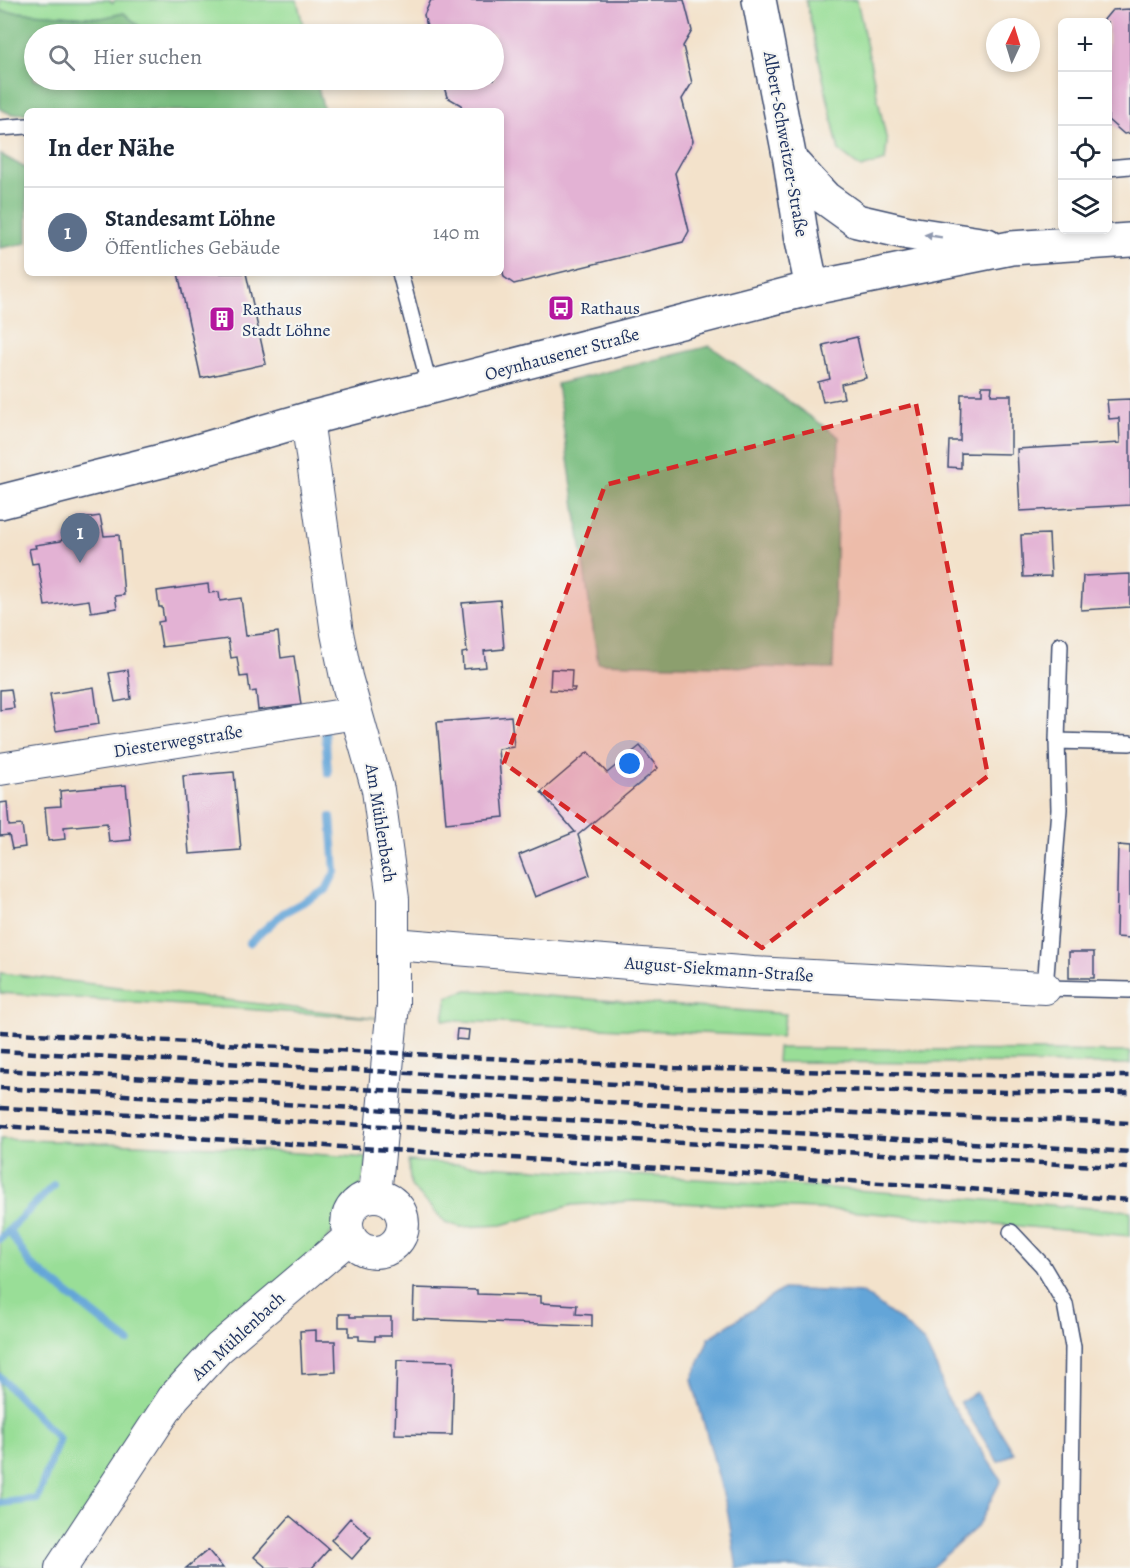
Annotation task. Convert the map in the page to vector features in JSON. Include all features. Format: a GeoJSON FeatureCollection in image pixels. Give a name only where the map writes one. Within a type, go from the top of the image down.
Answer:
{"type":"FeatureCollection","features":[{"type":"Feature","properties":{"kind":"main road","name":"Albert-Schweitzer-Straße"},"geometry":{"type":"LineString","coordinates":[[759,0],[812,288]]}},
{"type":"Feature","properties":{"kind":"main road"},"geometry":{"type":"LineString","coordinates":[[790,160],[825,198],[857,221],[909,233],[1011,248]]}},
{"type":"Feature","properties":{"kind":"main road","name":"Oeynhausener Straße"},"geometry":{"type":"LineString","coordinates":[[0,502],[177,457],[307,419],[812,288],[1011,248],[1130,240]]}},
{"type":"Feature","properties":{"kind":"street","name":"Am Mühlenbach"},"geometry":{"type":"LineString","coordinates":[[307,419],[336,623],[346,676],[378,790],[393,899],[393,1005],[375,1196]]}},
{"type":"Feature","properties":{"kind":"street","name":"Diesterwegstraße"},"geometry":{"type":"LineString","coordinates":[[0,769],[356,713]]}},
{"type":"Feature","properties":{"kind":"street","name":"August-Siekmann-Straße"},"geometry":{"type":"LineString","coordinates":[[394,944],[753,974],[1045,988]]}},
{"type":"Feature","properties":{"kind":"street"},"geometry":{"type":"LineString","coordinates":[[375,1196],[392,1202],[398,1209],[402,1225],[400,1235],[386,1250],[365,1251],[350,1237],[347,1221],[353,1206],[360,1200],[375,1196]]}},
{"type":"Feature","properties":{"kind":"street","name":"Am Mühlenbach"},"geometry":{"type":"LineString","coordinates":[[61,1568],[174,1397],[219,1348],[350,1237]]}},
{"type":"Feature","properties":{"kind":"lane"},"geometry":{"type":"LineString","coordinates":[[0,128],[24,126]]}},
{"type":"Feature","properties":{"kind":"lane"},"geometry":{"type":"LineString","coordinates":[[1112,168],[1130,166]]}},
{"type":"Feature","properties":{"kind":"lane"},"geometry":{"type":"LineString","coordinates":[[401,276],[430,388]]}},
{"type":"Feature","properties":{"kind":"lane"},"geometry":{"type":"LineString","coordinates":[[1060,645],[1057,741],[1059,809],[1045,988],[1130,990]]}},
{"type":"Feature","properties":{"kind":"lane"},"geometry":{"type":"LineString","coordinates":[[1057,741],[1130,743]]}},
{"type":"Feature","properties":{"kind":"lane"},"geometry":{"type":"LineString","coordinates":[[1011,1232],[1042,1265],[1065,1304],[1073,1347],[1070,1568]]}},
{"type":"Feature","properties":{"kind":"highlighted area"},"geometry":{"type":"Polygon","coordinates":[[[916,404],[988,776],[762,948],[504,763],[605,485],[916,404]]]}},
{"type":"Feature","properties":{"kind":"green space"},"geometry":{"type":"Polygon","coordinates":[[[0,0],[109,0],[113,3],[115,0],[297,0],[303,24],[137,24],[124,13],[102,18],[0,11],[0,0]]]}},
{"type":"Feature","properties":{"kind":"green space"},"geometry":{"type":"Polygon","coordinates":[[[806,0],[857,0],[887,142],[885,161],[861,168],[839,151],[806,0]]]}},
{"type":"Feature","properties":{"kind":"green space"},"geometry":{"type":"Polygon","coordinates":[[[0,11],[102,18],[124,13],[137,24],[24,24],[24,90],[319,90],[323,108],[24,108],[24,113],[11,114],[0,109],[0,11]]]}},
{"type":"Feature","properties":{"kind":"green space"},"geometry":{"type":"Polygon","coordinates":[[[0,154],[24,167],[24,244],[0,248],[0,154]]]}},
{"type":"Feature","properties":{"kind":"green space"},"geometry":{"type":"Polygon","coordinates":[[[710,346],[839,437],[833,669],[598,663],[557,384],[710,346]]]}},
{"type":"Feature","properties":{"kind":"green space"},"geometry":{"type":"Polygon","coordinates":[[[0,973],[378,1018],[0,993],[0,973]]]}},
{"type":"Feature","properties":{"kind":"green space"},"geometry":{"type":"Polygon","coordinates":[[[467,990],[786,1014],[781,1037],[443,1020],[447,997],[467,990]]]}},
{"type":"Feature","properties":{"kind":"green space"},"geometry":{"type":"Polygon","coordinates":[[[778,1048],[1130,1052],[1130,1064],[777,1062],[778,1048]]]}},
{"type":"Feature","properties":{"kind":"green space"},"geometry":{"type":"Polygon","coordinates":[[[0,1139],[214,1147],[368,1158],[362,1184],[345,1201],[333,1231],[318,1251],[46,1568],[0,1568],[0,1139]]]}},
{"type":"Feature","properties":{"kind":"green space"},"geometry":{"type":"Polygon","coordinates":[[[408,1161],[777,1184],[1130,1211],[1130,1236],[838,1210],[634,1201],[572,1205],[502,1225],[460,1227],[445,1222],[411,1186],[408,1161]]]}},
{"type":"Feature","properties":{"kind":"water"},"geometry":{"type":"Polygon","coordinates":[[[783,1289],[863,1293],[902,1322],[924,1342],[938,1371],[946,1396],[1001,1480],[977,1527],[931,1568],[737,1568],[727,1508],[692,1380],[709,1338],[783,1289]]]}},
{"type":"Feature","properties":{"kind":"water"},"geometry":{"type":"Polygon","coordinates":[[[976,1392],[1014,1453],[998,1462],[960,1402],[976,1392]]]}},
{"type":"Feature","properties":{"kind":"building"},"geometry":{"type":"Polygon","coordinates":[[[431,0],[684,0],[692,31],[683,46],[692,83],[682,99],[693,141],[675,173],[689,231],[683,242],[514,284],[504,277],[504,108],[462,108],[461,105],[447,97],[445,90],[504,90],[504,24],[426,24],[424,15],[431,0]]]}},
{"type":"Feature","properties":{"kind":"building"},"geometry":{"type":"Polygon","coordinates":[[[1130,9],[1130,133],[1124,134],[1112,124],[1112,18],[1105,18],[1112,10],[1130,9]]]}},
{"type":"Feature","properties":{"kind":"building","name":"Rathaus Stadt Löhne"},"geometry":{"type":"Polygon","coordinates":[[[179,276],[247,276],[266,364],[201,378],[179,276]]]}},
{"type":"Feature","properties":{"kind":"building"},"geometry":{"type":"Polygon","coordinates":[[[857,337],[866,378],[841,384],[844,398],[823,402],[818,382],[830,379],[823,345],[857,337]]]}},
{"type":"Feature","properties":{"kind":"building"},"geometry":{"type":"Polygon","coordinates":[[[982,386],[992,386],[991,395],[1011,395],[1011,454],[961,453],[961,468],[948,467],[949,441],[960,441],[961,394],[982,394],[982,386]]]}},
{"type":"Feature","properties":{"kind":"building"},"geometry":{"type":"Polygon","coordinates":[[[1130,399],[1130,505],[1020,511],[1017,449],[1120,443],[1119,418],[1109,419],[1107,400],[1130,399]]]}},
{"type":"Feature","properties":{"kind":"building"},"geometry":{"type":"Polygon","coordinates":[[[100,516],[104,536],[119,535],[124,595],[115,596],[117,608],[91,612],[89,600],[45,606],[38,563],[32,564],[29,549],[36,548],[35,545],[61,541],[65,535],[73,534],[82,538],[79,519],[100,516]]]}},
{"type":"Feature","properties":{"kind":"building"},"geometry":{"type":"Polygon","coordinates":[[[1049,534],[1051,576],[1023,577],[1021,535],[1049,534]]]}},
{"type":"Feature","properties":{"kind":"building"},"geometry":{"type":"Polygon","coordinates":[[[1130,574],[1130,607],[1081,610],[1083,576],[1130,574]]]}},
{"type":"Feature","properties":{"kind":"building"},"geometry":{"type":"Polygon","coordinates":[[[208,584],[209,593],[219,592],[220,601],[241,598],[246,636],[278,632],[281,658],[294,656],[301,705],[258,710],[256,691],[250,692],[248,676],[240,677],[237,657],[231,658],[228,639],[162,647],[158,622],[164,621],[157,591],[208,584]]]}},
{"type":"Feature","properties":{"kind":"building"},"geometry":{"type":"Polygon","coordinates":[[[500,600],[504,649],[484,651],[486,667],[463,669],[462,653],[467,652],[462,603],[500,600]]]}},
{"type":"Feature","properties":{"kind":"building"},"geometry":{"type":"Polygon","coordinates":[[[551,669],[572,670],[571,688],[575,688],[574,691],[550,690],[551,669]]]}},
{"type":"Feature","properties":{"kind":"building"},"geometry":{"type":"Polygon","coordinates":[[[128,670],[131,699],[115,702],[109,673],[128,670]]]}},
{"type":"Feature","properties":{"kind":"building"},"geometry":{"type":"Polygon","coordinates":[[[94,687],[99,724],[56,731],[50,694],[94,687]]]}},
{"type":"Feature","properties":{"kind":"building"},"geometry":{"type":"Polygon","coordinates":[[[11,689],[14,708],[0,710],[0,690],[11,689]]]}},
{"type":"Feature","properties":{"kind":"building"},"geometry":{"type":"Polygon","coordinates":[[[511,716],[514,747],[498,749],[504,817],[446,823],[437,722],[511,716]]]}},
{"type":"Feature","properties":{"kind":"building"},"geometry":{"type":"Polygon","coordinates":[[[640,746],[658,768],[578,835],[590,875],[535,897],[519,855],[575,832],[541,792],[588,752],[607,773],[640,746]]]}},
{"type":"Feature","properties":{"kind":"building"},"geometry":{"type":"Polygon","coordinates":[[[234,772],[241,850],[189,854],[183,776],[234,772]]]}},
{"type":"Feature","properties":{"kind":"building"},"geometry":{"type":"Polygon","coordinates":[[[126,785],[131,840],[109,842],[107,823],[64,827],[65,839],[48,841],[45,807],[61,806],[60,791],[126,785]]]}},
{"type":"Feature","properties":{"kind":"building"},"geometry":{"type":"Polygon","coordinates":[[[7,802],[9,826],[22,825],[25,847],[12,849],[9,835],[0,836],[0,803],[7,802]]]}},
{"type":"Feature","properties":{"kind":"building"},"geometry":{"type":"Polygon","coordinates":[[[1118,845],[1130,846],[1130,938],[1116,937],[1118,845]]]}},
{"type":"Feature","properties":{"kind":"building"},"geometry":{"type":"Polygon","coordinates":[[[1069,952],[1094,952],[1094,978],[1069,978],[1069,952]]]}},
{"type":"Feature","properties":{"kind":"building"},"geometry":{"type":"Polygon","coordinates":[[[457,1029],[469,1030],[468,1040],[456,1039],[457,1029]]]}},
{"type":"Feature","properties":{"kind":"building"},"geometry":{"type":"Polygon","coordinates":[[[414,1288],[477,1290],[477,1294],[541,1296],[541,1303],[577,1305],[576,1314],[592,1315],[592,1326],[413,1319],[414,1288]]]}},
{"type":"Feature","properties":{"kind":"building"},"geometry":{"type":"Polygon","coordinates":[[[339,1314],[350,1314],[350,1317],[391,1317],[391,1336],[375,1336],[375,1341],[359,1340],[359,1336],[349,1336],[349,1327],[339,1327],[339,1314]]]}},
{"type":"Feature","properties":{"kind":"building"},"geometry":{"type":"Polygon","coordinates":[[[316,1330],[316,1341],[335,1341],[336,1372],[302,1374],[300,1331],[316,1330]]]}},
{"type":"Feature","properties":{"kind":"building"},"geometry":{"type":"Polygon","coordinates":[[[397,1360],[454,1361],[452,1435],[395,1434],[397,1360]]]}},
{"type":"Feature","properties":{"kind":"building"},"geometry":{"type":"Polygon","coordinates":[[[290,1516],[329,1549],[312,1568],[267,1568],[254,1557],[290,1516]]]}},
{"type":"Feature","properties":{"kind":"building"},"geometry":{"type":"Polygon","coordinates":[[[350,1518],[371,1537],[352,1559],[331,1540],[350,1518]]]}},
{"type":"Feature","properties":{"kind":"building"},"geometry":{"type":"Polygon","coordinates":[[[208,1550],[223,1568],[186,1568],[208,1550]]]}},
{"type":"Feature","properties":{"kind":"waterway"},"geometry":{"type":"LineString","coordinates":[[325,731],[328,773]]}},
{"type":"Feature","properties":{"kind":"waterway"},"geometry":{"type":"LineString","coordinates":[[249,943],[283,913],[326,890],[335,872],[331,817]]}},
{"type":"Feature","properties":{"kind":"waterway"},"geometry":{"type":"LineString","coordinates":[[0,1239],[54,1185]]}},
{"type":"Feature","properties":{"kind":"waterway"},"geometry":{"type":"LineString","coordinates":[[9,1231],[31,1265],[129,1342]]}},
{"type":"Feature","properties":{"kind":"waterway"},"geometry":{"type":"LineString","coordinates":[[0,1377],[59,1439],[37,1499],[0,1503]]}},
{"type":"Feature","properties":{"kind":"railway"},"geometry":{"type":"LineString","coordinates":[[0,1032],[675,1068],[964,1075],[1130,1076]]}},
{"type":"Feature","properties":{"kind":"railway"},"geometry":{"type":"LineString","coordinates":[[0,1051],[670,1087],[1130,1093]]}},
{"type":"Feature","properties":{"kind":"railway"},"geometry":{"type":"LineString","coordinates":[[0,1070],[715,1108],[1130,1123]]}},
{"type":"Feature","properties":{"kind":"railway"},"geometry":{"type":"LineString","coordinates":[[0,1088],[1130,1152]]}},
{"type":"Feature","properties":{"kind":"railway"},"geometry":{"type":"LineString","coordinates":[[0,1108],[347,1124],[1130,1168]]}},
{"type":"Feature","properties":{"kind":"railway"},"geometry":{"type":"LineString","coordinates":[[0,1126],[1130,1200]]}},
{"type":"Feature","properties":{"kind":"place","name":"Rathaus"},"geometry":{"type":"Point","coordinates":[561,308]}},
{"type":"Feature","properties":{"kind":"place","name":"Rathaus Stadt Löhne"},"geometry":{"type":"Point","coordinates":[222,319]}},
{"type":"Feature","properties":{"kind":"place","name":"Standesamt Löhne"},"geometry":{"type":"Point","coordinates":[80,563]}}]}
